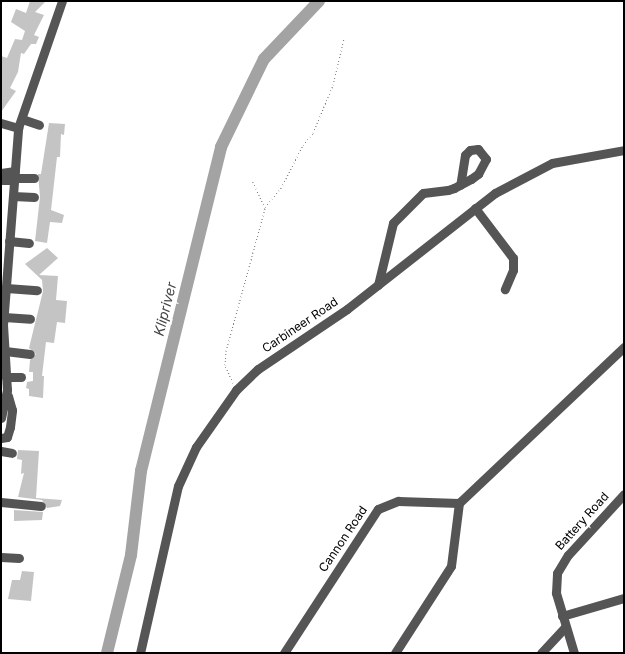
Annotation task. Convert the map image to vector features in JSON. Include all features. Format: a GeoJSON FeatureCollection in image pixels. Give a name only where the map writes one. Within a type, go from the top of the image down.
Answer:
{"type":"FeatureCollection","features":[{"type":"Feature","properties":{"kind":"street"},"geometry":{"type":"LineString","coordinates":[[1,438],[6,437],[10,427],[12,410],[7,390],[3,322],[6,288],[4,277],[10,241],[18,128],[62,1]]}},
{"type":"Feature","properties":{"kind":"street"},"geometry":{"type":"LineString","coordinates":[[22,119],[39,125]]}},
{"type":"Feature","properties":{"kind":"street"},"geometry":{"type":"LineString","coordinates":[[1,123],[18,128]]}},
{"type":"Feature","properties":{"kind":"street","name":"Carbineer Road"},"geometry":{"type":"LineString","coordinates":[[140,653],[178,486],[196,447],[236,390],[258,369],[378,284],[475,208],[517,180],[552,163],[624,150]]}},
{"type":"Feature","properties":{"kind":"street"},"geometry":{"type":"LineString","coordinates":[[1,172],[14,176],[34,178]]}},
{"type":"Feature","properties":{"kind":"street"},"geometry":{"type":"LineString","coordinates":[[1,180],[14,176]]}},
{"type":"Feature","properties":{"kind":"street"},"geometry":{"type":"LineString","coordinates":[[378,284],[392,223],[423,193],[448,190],[460,185]]}},
{"type":"Feature","properties":{"kind":"street"},"geometry":{"type":"LineString","coordinates":[[13,196],[34,197]]}},
{"type":"Feature","properties":{"kind":"street"},"geometry":{"type":"LineString","coordinates":[[475,208],[513,258],[512,270],[505,288]]}},
{"type":"Feature","properties":{"kind":"street"},"geometry":{"type":"LineString","coordinates":[[10,241],[29,243]]}},
{"type":"Feature","properties":{"kind":"street"},"geometry":{"type":"LineString","coordinates":[[6,288],[34,287]]}},
{"type":"Feature","properties":{"kind":"street"},"geometry":{"type":"LineString","coordinates":[[3,322],[30,319]]}},
{"type":"Feature","properties":{"kind":"street"},"geometry":{"type":"LineString","coordinates":[[395,653],[451,566],[459,503],[624,347]]}},
{"type":"Feature","properties":{"kind":"street"},"geometry":{"type":"LineString","coordinates":[[4,351],[30,354]]}},
{"type":"Feature","properties":{"kind":"street"},"geometry":{"type":"LineString","coordinates":[[6,377],[21,377]]}},
{"type":"Feature","properties":{"kind":"street"},"geometry":{"type":"LineString","coordinates":[[1,418],[7,390]]}},
{"type":"Feature","properties":{"kind":"street"},"geometry":{"type":"LineString","coordinates":[[1,451],[12,453]]}},
{"type":"Feature","properties":{"kind":"street","name":"Battery Road"},"geometry":{"type":"LineString","coordinates":[[574,653],[562,616],[556,585],[560,567],[624,494]]}},
{"type":"Feature","properties":{"kind":"street","name":"Cannon Road"},"geometry":{"type":"LineString","coordinates":[[284,653],[378,509],[398,501],[459,503]]}},
{"type":"Feature","properties":{"kind":"street"},"geometry":{"type":"LineString","coordinates":[[1,502],[41,506]]}},
{"type":"Feature","properties":{"kind":"street"},"geometry":{"type":"LineString","coordinates":[[1,557],[19,558]]}},
{"type":"Feature","properties":{"kind":"street"},"geometry":{"type":"LineString","coordinates":[[562,616],[624,598]]}},
{"type":"Feature","properties":{"kind":"street"},"geometry":{"type":"LineString","coordinates":[[541,653],[565,627]]}},
{"type":"Feature","properties":{"kind":"path"},"geometry":{"type":"LineString","coordinates":[[236,390],[225,365],[226,351],[265,208],[281,188],[298,153],[313,133],[333,85],[344,38]]}},
{"type":"Feature","properties":{"kind":"path"},"geometry":{"type":"LineString","coordinates":[[252,180],[265,208]]}},
{"type":"Feature","properties":{"kind":"building"},"geometry":{"type":"Polygon","coordinates":[[[30,1],[46,1],[35,12],[44,15],[34,35],[39,37],[36,44],[31,44],[24,54],[21,53],[18,72],[10,88],[16,91],[1,112],[1,56],[7,58],[15,39],[22,40],[25,31],[11,22],[16,9],[26,13],[30,1]]]}},
{"type":"Feature","properties":{"kind":"building"},"geometry":{"type":"Polygon","coordinates":[[[49,123],[65,124],[64,135],[61,134],[60,157],[57,157],[51,210],[64,215],[62,223],[50,222],[47,243],[35,241],[40,197],[38,174],[41,174],[49,123]]]}},
{"type":"Feature","properties":{"kind":"building"},"geometry":{"type":"Polygon","coordinates":[[[47,248],[58,258],[39,275],[58,276],[56,300],[67,301],[65,323],[57,322],[54,343],[46,342],[42,376],[44,376],[43,398],[29,396],[29,389],[26,388],[27,382],[33,381],[33,372],[29,372],[30,360],[36,354],[29,348],[43,291],[42,280],[25,264],[47,248]]]}},
{"type":"Feature","properties":{"kind":"building"},"geometry":{"type":"Polygon","coordinates":[[[18,450],[39,451],[36,498],[62,500],[60,506],[47,508],[42,500],[18,497],[24,473],[21,474],[22,460],[17,459],[18,450]]]}},
{"type":"Feature","properties":{"kind":"building"},"geometry":{"type":"Polygon","coordinates":[[[14,510],[43,512],[42,520],[14,521],[14,510]]]}},
{"type":"Feature","properties":{"kind":"building"},"geometry":{"type":"Polygon","coordinates":[[[22,571],[34,572],[31,601],[8,599],[12,580],[20,580],[22,571]]]}},
{"type":"Feature","properties":{"kind":"waterway","name":"Klipriver"},"geometry":{"type":"LineString","coordinates":[[107,653],[131,555],[141,471],[221,147],[264,59],[319,1]]}}]}
